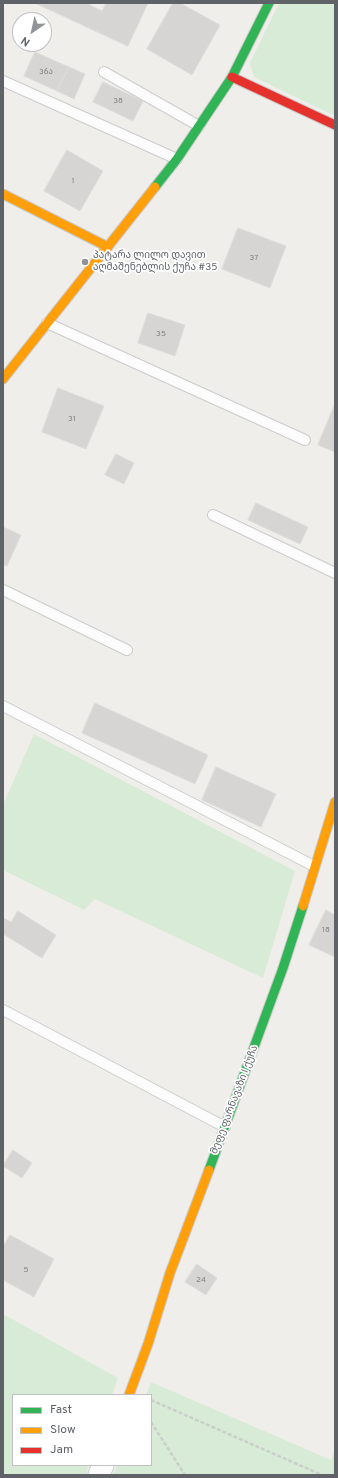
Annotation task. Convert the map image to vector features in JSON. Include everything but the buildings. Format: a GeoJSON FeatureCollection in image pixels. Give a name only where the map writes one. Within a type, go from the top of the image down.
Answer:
{"type":"FeatureCollection","features":[{"type":"Feature","properties":{"kind":"street"},"geometry":{"type":"LineString","coordinates":[[3,378],[178,159],[232,76],[269,3]]}},
{"type":"Feature","properties":{"kind":"street"},"geometry":{"type":"LineString","coordinates":[[232,76],[335,125]]}},
{"type":"Feature","properties":{"kind":"street"},"geometry":{"type":"LineString","coordinates":[[3,194],[108,247]]}},
{"type":"Feature","properties":{"kind":"street","name":"მეფე ფარნავაზი I ქუჩა"},"geometry":{"type":"LineString","coordinates":[[129,1394],[148,1344],[170,1273],[283,968],[335,802]]}},
{"type":"Feature","properties":{"kind":"lane"},"geometry":{"type":"LineString","coordinates":[[104,72],[199,126]]}},
{"type":"Feature","properties":{"kind":"lane"},"geometry":{"type":"LineString","coordinates":[[3,81],[178,159]]}},
{"type":"Feature","properties":{"kind":"lane"},"geometry":{"type":"LineString","coordinates":[[47,323],[305,440]]}},
{"type":"Feature","properties":{"kind":"lane"},"geometry":{"type":"LineString","coordinates":[[213,516],[335,573]]}},
{"type":"Feature","properties":{"kind":"lane"},"geometry":{"type":"LineString","coordinates":[[3,590],[127,650]]}},
{"type":"Feature","properties":{"kind":"lane"},"geometry":{"type":"LineString","coordinates":[[3,706],[314,866]]}},
{"type":"Feature","properties":{"kind":"lane"},"geometry":{"type":"LineString","coordinates":[[3,1010],[225,1127]]}},
{"type":"Feature","properties":{"kind":"path"},"geometry":{"type":"LineString","coordinates":[[152,1400],[322,1475]]}},
{"type":"Feature","properties":{"kind":"path"},"geometry":{"type":"LineString","coordinates":[[152,1424],[185,1475]]}},
{"type":"Feature","properties":{"kind":"green space"},"geometry":{"type":"Polygon","coordinates":[[[279,3],[335,3],[335,116],[254,77],[250,63],[279,3]]]}},
{"type":"Feature","properties":{"kind":"green space"},"geometry":{"type":"Polygon","coordinates":[[[34,734],[295,871],[263,978],[95,899],[84,910],[3,870],[3,805],[34,734]]]}},
{"type":"Feature","properties":{"kind":"green space"},"geometry":{"type":"Polygon","coordinates":[[[3,1314],[118,1378],[112,1394],[12,1394],[12,1466],[89,1466],[86,1475],[3,1475],[3,1314]]]}},
{"type":"Feature","properties":{"kind":"green space"},"geometry":{"type":"Polygon","coordinates":[[[151,1382],[331,1460],[335,1450],[335,1475],[113,1475],[117,1466],[152,1466],[152,1394],[146,1394],[151,1382]]]}},
{"type":"Feature","properties":{"kind":"traffic: fast"},"geometry":{"type":"LineString","coordinates":[[155,187],[177,159],[232,77],[269,3]]}},
{"type":"Feature","properties":{"kind":"traffic: fast"},"geometry":{"type":"LineString","coordinates":[[209,1170],[283,968],[303,906]]}},
{"type":"Feature","properties":{"kind":"traffic: slow"},"geometry":{"type":"LineString","coordinates":[[3,379],[155,187]]}},
{"type":"Feature","properties":{"kind":"traffic: slow"},"geometry":{"type":"LineString","coordinates":[[3,194],[108,247]]}},
{"type":"Feature","properties":{"kind":"traffic: slow"},"geometry":{"type":"LineString","coordinates":[[303,906],[335,802]]}},
{"type":"Feature","properties":{"kind":"traffic: slow"},"geometry":{"type":"LineString","coordinates":[[129,1394],[148,1344],[170,1273],[209,1170]]}},
{"type":"Feature","properties":{"kind":"traffic: jam"},"geometry":{"type":"LineString","coordinates":[[232,77],[335,125]]}},
{"type":"Feature","properties":{"kind":"place","name":"პატარა ლილო დავით აღმაშენებლის ქუჩა #35"},"geometry":{"type":"Point","coordinates":[85,262]}}]}
